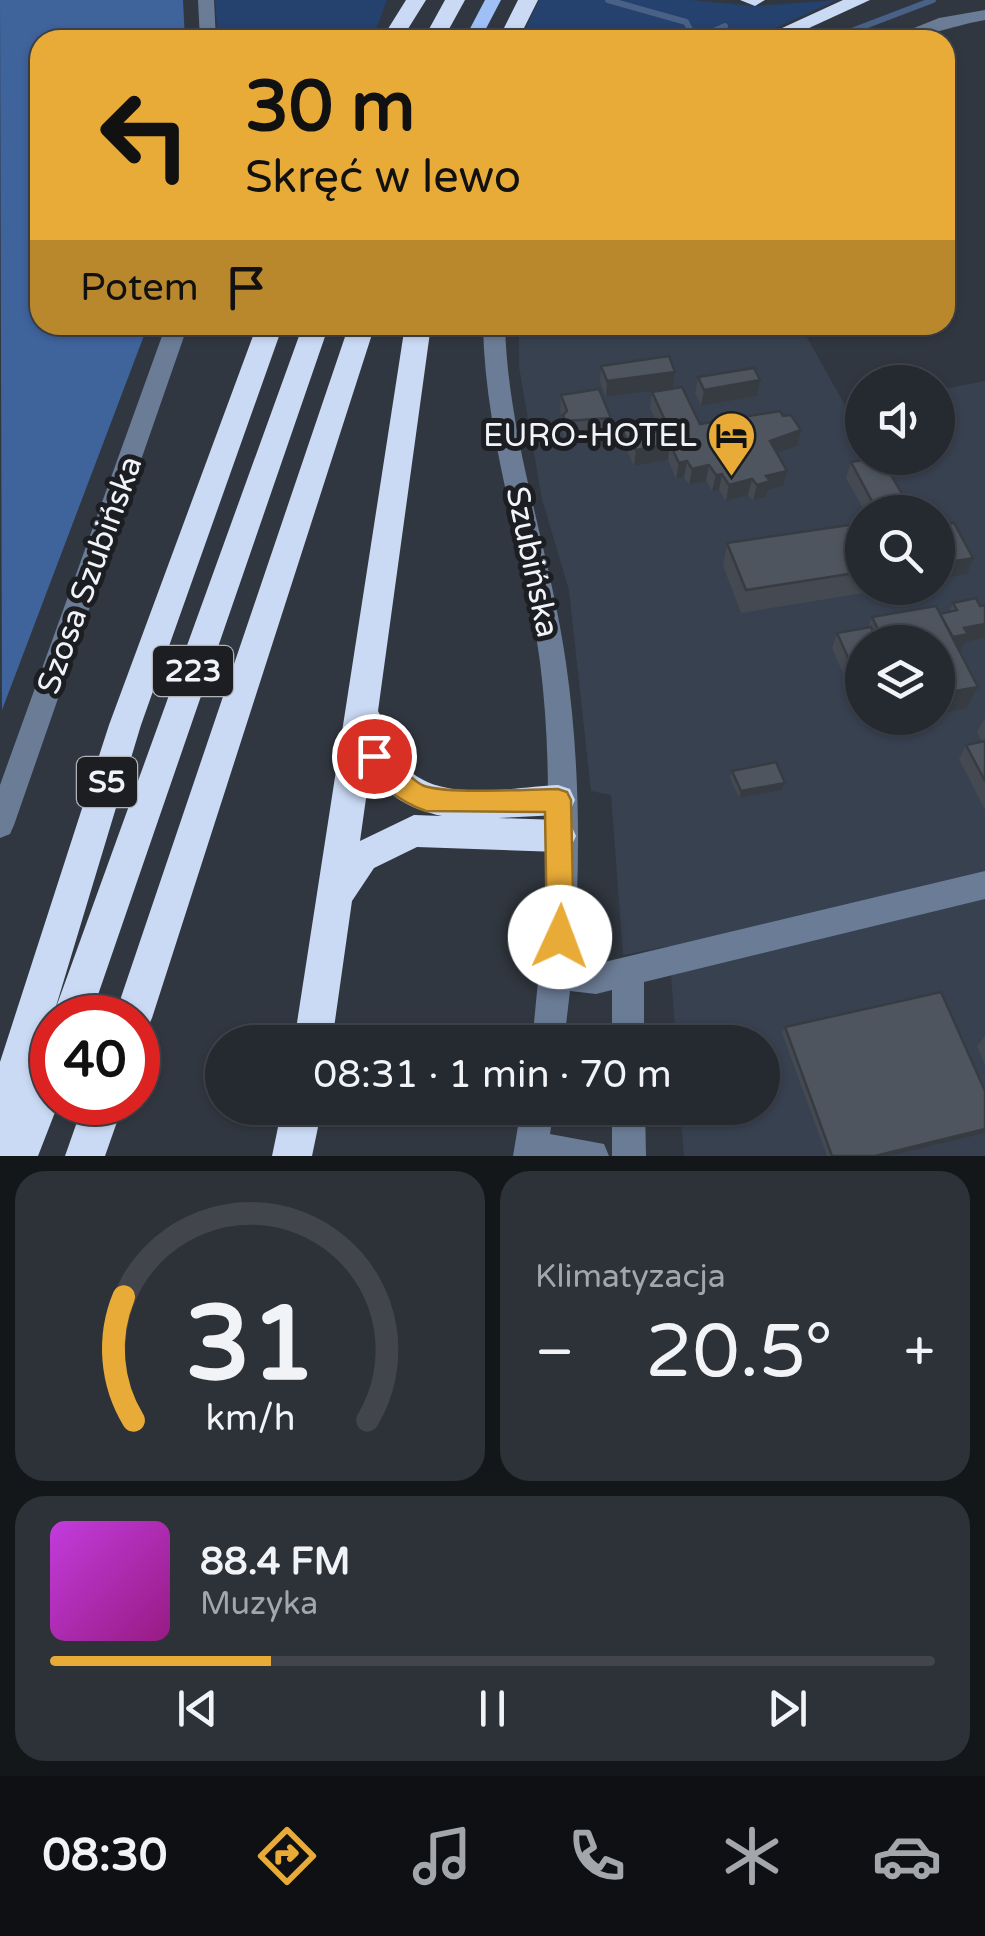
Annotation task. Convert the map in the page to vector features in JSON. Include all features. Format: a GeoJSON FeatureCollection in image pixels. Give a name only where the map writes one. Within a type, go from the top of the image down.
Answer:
{"type":"FeatureCollection","features":[{"type":"Feature","properties":{"kind":"highway"},"geometry":{"type":"LineString","coordinates":[[394,30],[396,0]]}},
{"type":"Feature","properties":{"kind":"highway"},"geometry":{"type":"LineString","coordinates":[[397,30],[416,0]]}},
{"type":"Feature","properties":{"kind":"highway"},"geometry":{"type":"LineString","coordinates":[[438,30],[455,0]]}},
{"type":"Feature","properties":{"kind":"highway"},"geometry":{"type":"LineString","coordinates":[[513,30],[528,0]]}},
{"type":"Feature","properties":{"kind":"highway"},"geometry":{"type":"LineString","coordinates":[[790,30],[860,0]]}},
{"type":"Feature","properties":{"kind":"highway","name":"S5"},"geometry":{"type":"LineString","coordinates":[[0,1124],[124,725],[266,335]]}},
{"type":"Feature","properties":{"kind":"highway","name":"223"},"geometry":{"type":"LineString","coordinates":[[79,995],[224,574],[312,335]]}},
{"type":"Feature","properties":{"kind":"highway","name":"223"},"geometry":{"type":"LineString","coordinates":[[141,995],[359,335]]}},
{"type":"Feature","properties":{"kind":"highway"},"geometry":{"type":"LineString","coordinates":[[316,1025],[418,335]]}},
{"type":"Feature","properties":{"kind":"highway"},"geometry":{"type":"LineString","coordinates":[[363,702],[374,756],[398,784],[426,800],[558,800]]}},
{"type":"Feature","properties":{"kind":"highway"},"geometry":{"type":"LineString","coordinates":[[334,904],[362,857],[414,831],[559,836]]}},
{"type":"Feature","properties":{"kind":"highway"},"geometry":{"type":"LineString","coordinates":[[18,1156],[30,1125]]}},
{"type":"Feature","properties":{"kind":"highway"},"geometry":{"type":"LineString","coordinates":[[86,1156],[96,1125]]}},
{"type":"Feature","properties":{"kind":"highway"},"geometry":{"type":"LineString","coordinates":[[292,1156],[298,1125]]}},
{"type":"Feature","properties":{"kind":"main road"},"geometry":{"type":"LineString","coordinates":[[477,30],[493,0]]}},
{"type":"Feature","properties":{"kind":"street"},"geometry":{"type":"LineString","coordinates":[[206,0],[208,30]]}},
{"type":"Feature","properties":{"kind":"street"},"geometry":{"type":"LineString","coordinates":[[921,30],[985,15]]}},
{"type":"Feature","properties":{"kind":"street","name":"Szosa Szubińska"},"geometry":{"type":"LineString","coordinates":[[0,825],[173,335]]}},
{"type":"Feature","properties":{"kind":"street","name":"Szubińska"},"geometry":{"type":"LineString","coordinates":[[494,335],[494,377],[552,663],[558,800]]}},
{"type":"Feature","properties":{"kind":"street"},"geometry":{"type":"LineString","coordinates":[[551,1025],[559,974],[562,879],[558,800]]}},
{"type":"Feature","properties":{"kind":"street"},"geometry":{"type":"LineString","coordinates":[[559,974],[596,978],[985,884]]}},
{"type":"Feature","properties":{"kind":"street"},"geometry":{"type":"LineString","coordinates":[[628,971],[628,1025]]}},
{"type":"Feature","properties":{"kind":"street"},"geometry":{"type":"LineString","coordinates":[[535,1125],[530,1152],[592,1156]]}},
{"type":"Feature","properties":{"kind":"street"},"geometry":{"type":"LineString","coordinates":[[629,1125],[629,1156]]}},
{"type":"Feature","properties":{"kind":"shaded area"},"geometry":{"type":"Polygon","coordinates":[[[0,0],[183,0],[184,30],[30,30],[30,335],[144,335],[2,710],[0,0]]]}},
{"type":"Feature","properties":{"kind":"shaded area"},"geometry":{"type":"Polygon","coordinates":[[[215,0],[387,0],[376,30],[217,30],[215,0]]]}},
{"type":"Feature","properties":{"kind":"shaded area"},"geometry":{"type":"Polygon","coordinates":[[[539,0],[691,0],[755,6],[837,0],[771,30],[525,30],[539,0]]]}},
{"type":"Feature","properties":{"kind":"shaded area"},"geometry":{"type":"Polygon","coordinates":[[[519,335],[806,335],[845,405],[845,475],[955,475],[955,387],[985,381],[985,1156],[684,1156],[681,1125],[780,1125],[780,1025],[675,1025],[669,946],[623,955],[611,795],[591,791],[569,590],[542,499],[519,367],[519,335]]]}},
{"type":"Feature","properties":{"kind":"building"},"geometry":{"type":"Polygon","coordinates":[[[669,356],[675,372],[607,381],[601,366],[669,356]]]}},
{"type":"Feature","properties":{"kind":"building"},"geometry":{"type":"Polygon","coordinates":[[[754,368],[760,380],[704,390],[698,377],[754,368]]]}},
{"type":"Feature","properties":{"kind":"building"},"geometry":{"type":"Polygon","coordinates":[[[682,387],[700,424],[780,411],[783,416],[791,415],[801,430],[770,441],[787,471],[766,476],[770,481],[757,485],[752,479],[729,485],[709,465],[692,469],[687,461],[679,463],[670,444],[636,450],[630,436],[669,429],[652,392],[682,387]]]}},
{"type":"Feature","properties":{"kind":"building"},"geometry":{"type":"Polygon","coordinates":[[[599,389],[611,418],[565,421],[563,415],[567,411],[561,395],[599,389]]]}},
{"type":"Feature","properties":{"kind":"building"},"geometry":{"type":"Polygon","coordinates":[[[662,425],[665,430],[630,436],[629,444],[623,431],[662,425]]]}},
{"type":"Feature","properties":{"kind":"building"},"geometry":{"type":"Polygon","coordinates":[[[858,475],[891,475],[903,495],[869,495],[858,475]]]}},
{"type":"Feature","properties":{"kind":"building"},"geometry":{"type":"Polygon","coordinates":[[[955,525],[973,558],[955,561],[955,525]]]}},
{"type":"Feature","properties":{"kind":"building"},"geometry":{"type":"Polygon","coordinates":[[[845,526],[845,575],[746,590],[727,543],[845,526]]]}},
{"type":"Feature","properties":{"kind":"building"},"geometry":{"type":"Polygon","coordinates":[[[976,598],[980,606],[985,605],[985,624],[964,628],[968,634],[955,637],[955,625],[946,625],[940,614],[957,610],[955,603],[976,598]]]}},
{"type":"Feature","properties":{"kind":"building"},"geometry":{"type":"Polygon","coordinates":[[[936,606],[946,625],[876,625],[872,617],[936,606]]]}},
{"type":"Feature","properties":{"kind":"building"},"geometry":{"type":"Polygon","coordinates":[[[845,632],[845,651],[837,633],[845,632]]]}},
{"type":"Feature","properties":{"kind":"building"},"geometry":{"type":"Polygon","coordinates":[[[955,643],[978,687],[955,691],[955,643]]]}},
{"type":"Feature","properties":{"kind":"building"},"geometry":{"type":"Polygon","coordinates":[[[985,741],[985,781],[966,745],[985,741]]]}},
{"type":"Feature","properties":{"kind":"building"},"geometry":{"type":"Polygon","coordinates":[[[776,762],[785,783],[741,791],[732,771],[776,762]]]}},
{"type":"Feature","properties":{"kind":"building"},"geometry":{"type":"Polygon","coordinates":[[[941,992],[985,1091],[985,1129],[875,1156],[832,1156],[785,1027],[941,992]]]}},
{"type":"Feature","properties":{"kind":"waterway"},"geometry":{"type":"LineString","coordinates":[[608,0],[686,22],[690,30]]}},
{"type":"Feature","properties":{"kind":"waterway"},"geometry":{"type":"LineString","coordinates":[[854,30],[933,0]]}},
{"type":"Feature","properties":{"kind":"waterway"},"geometry":{"type":"LineString","coordinates":[[716,30],[725,26]]}},
{"type":"Feature","properties":{"kind":"place","name":"EURO-HOTEL"},"geometry":{"type":"Point","coordinates":[732,478]}},
{"type":"Feature","properties":{"kind":"route"},"geometry":{"type":"LineString","coordinates":[[374,756],[398,784],[426,800],[558,800],[560,937]]}}]}
